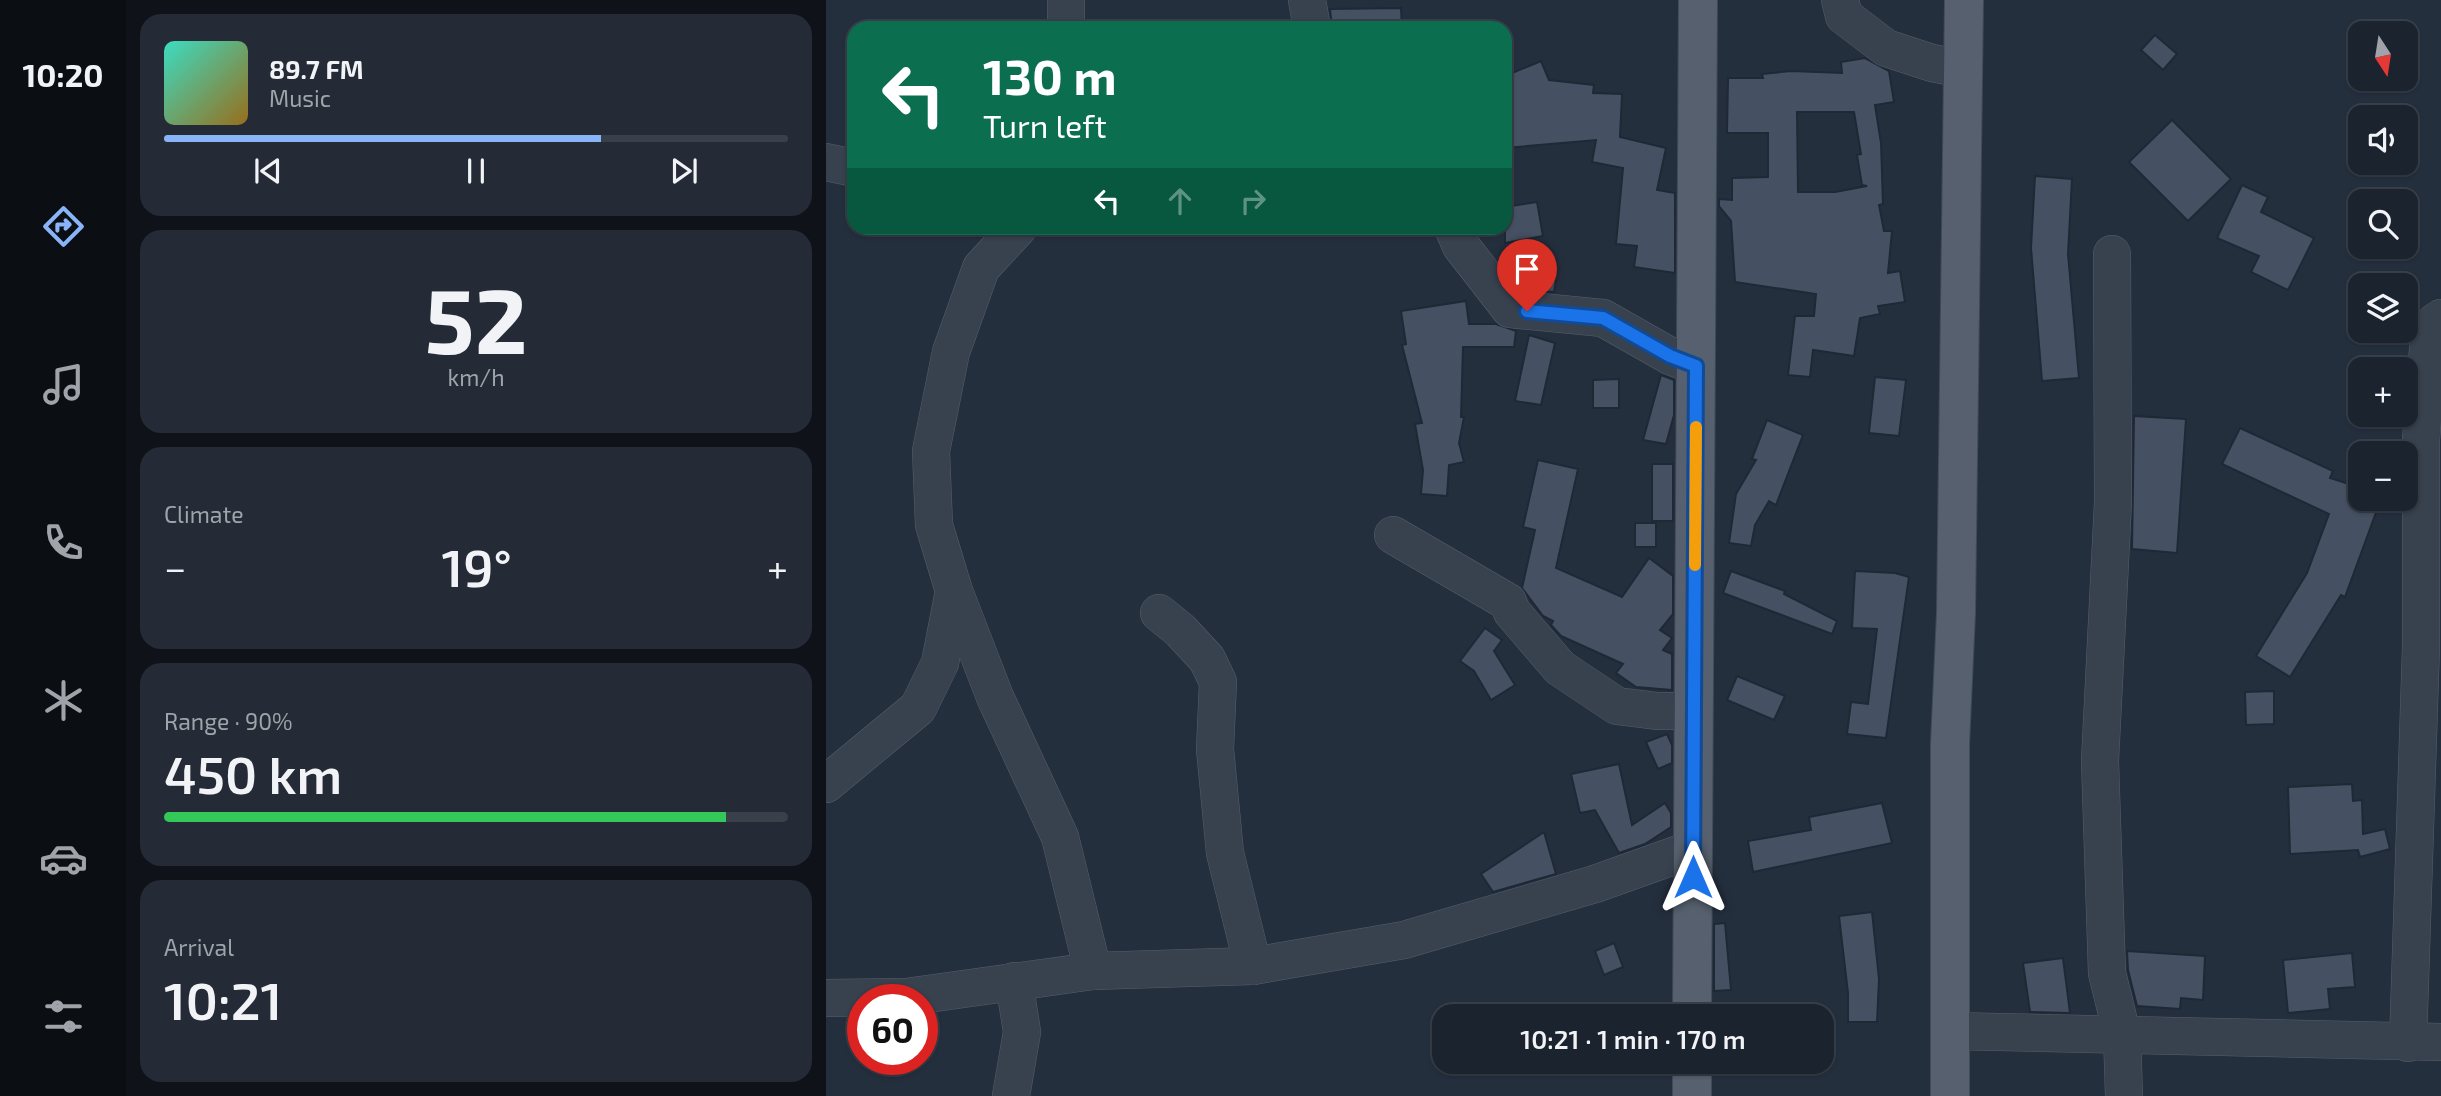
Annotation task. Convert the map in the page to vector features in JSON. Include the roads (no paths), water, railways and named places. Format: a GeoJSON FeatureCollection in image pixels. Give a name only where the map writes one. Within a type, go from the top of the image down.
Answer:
{"type":"FeatureCollection","features":[{"type":"Feature","properties":{"kind":"main road"},"geometry":{"type":"LineString","coordinates":[[1692,1004],[1698,0]]}},
{"type":"Feature","properties":{"kind":"main road"},"geometry":{"type":"LineString","coordinates":[[1950,1096],[1950,744],[1956,613],[1964,0]]}},
{"type":"Feature","properties":{"kind":"main road"},"geometry":{"type":"LineString","coordinates":[[1692,1074],[1692,1096]]}},
{"type":"Feature","properties":{"kind":"street"},"geometry":{"type":"LineString","coordinates":[[1066,0],[1066,21]]}},
{"type":"Feature","properties":{"kind":"street"},"geometry":{"type":"LineString","coordinates":[[1307,0],[1311,21]]}},
{"type":"Feature","properties":{"kind":"street"},"geometry":{"type":"LineString","coordinates":[[1840,0],[1844,16],[1886,48],[1932,63],[1963,69]]}},
{"type":"Feature","properties":{"kind":"street"},"geometry":{"type":"LineString","coordinates":[[826,162],[847,166]]}},
{"type":"Feature","properties":{"kind":"street"},"geometry":{"type":"LineString","coordinates":[[1012,235],[981,268],[951,352],[932,451],[934,525],[954,591],[995,697],[1060,837],[1093,971]]}},
{"type":"Feature","properties":{"kind":"street"},"geometry":{"type":"LineString","coordinates":[[1456,235],[1461,246],[1510,309],[1603,318],[1670,356],[1696,366]]}},
{"type":"Feature","properties":{"kind":"street"},"geometry":{"type":"LineString","coordinates":[[2112,254],[2113,502],[2100,761],[2107,973],[2122,1034],[2123,1096]]}},
{"type":"Feature","properties":{"kind":"street"},"geometry":{"type":"LineString","coordinates":[[1951,1031],[2425,1042],[2431,646],[2421,440],[2428,349],[2435,322],[2441,318]]}},
{"type":"Feature","properties":{"kind":"street"},"geometry":{"type":"LineString","coordinates":[[1393,535],[1508,602],[1512,612],[1560,668],[1617,706],[1657,711],[1694,711]]}},
{"type":"Feature","properties":{"kind":"street"},"geometry":{"type":"LineString","coordinates":[[826,784],[918,708],[940,663],[954,591]]}},
{"type":"Feature","properties":{"kind":"street"},"geometry":{"type":"LineString","coordinates":[[1159,613],[1180,630],[1207,659],[1218,682],[1216,750],[1225,852],[1254,966]]}},
{"type":"Feature","properties":{"kind":"street"},"geometry":{"type":"LineString","coordinates":[[826,998],[906,997],[1093,971],[1254,966],[1404,940],[1595,884],[1693,849]]}},
{"type":"Feature","properties":{"kind":"street"},"geometry":{"type":"LineString","coordinates":[[1011,1096],[1023,1032],[1014,981]]}}]}
